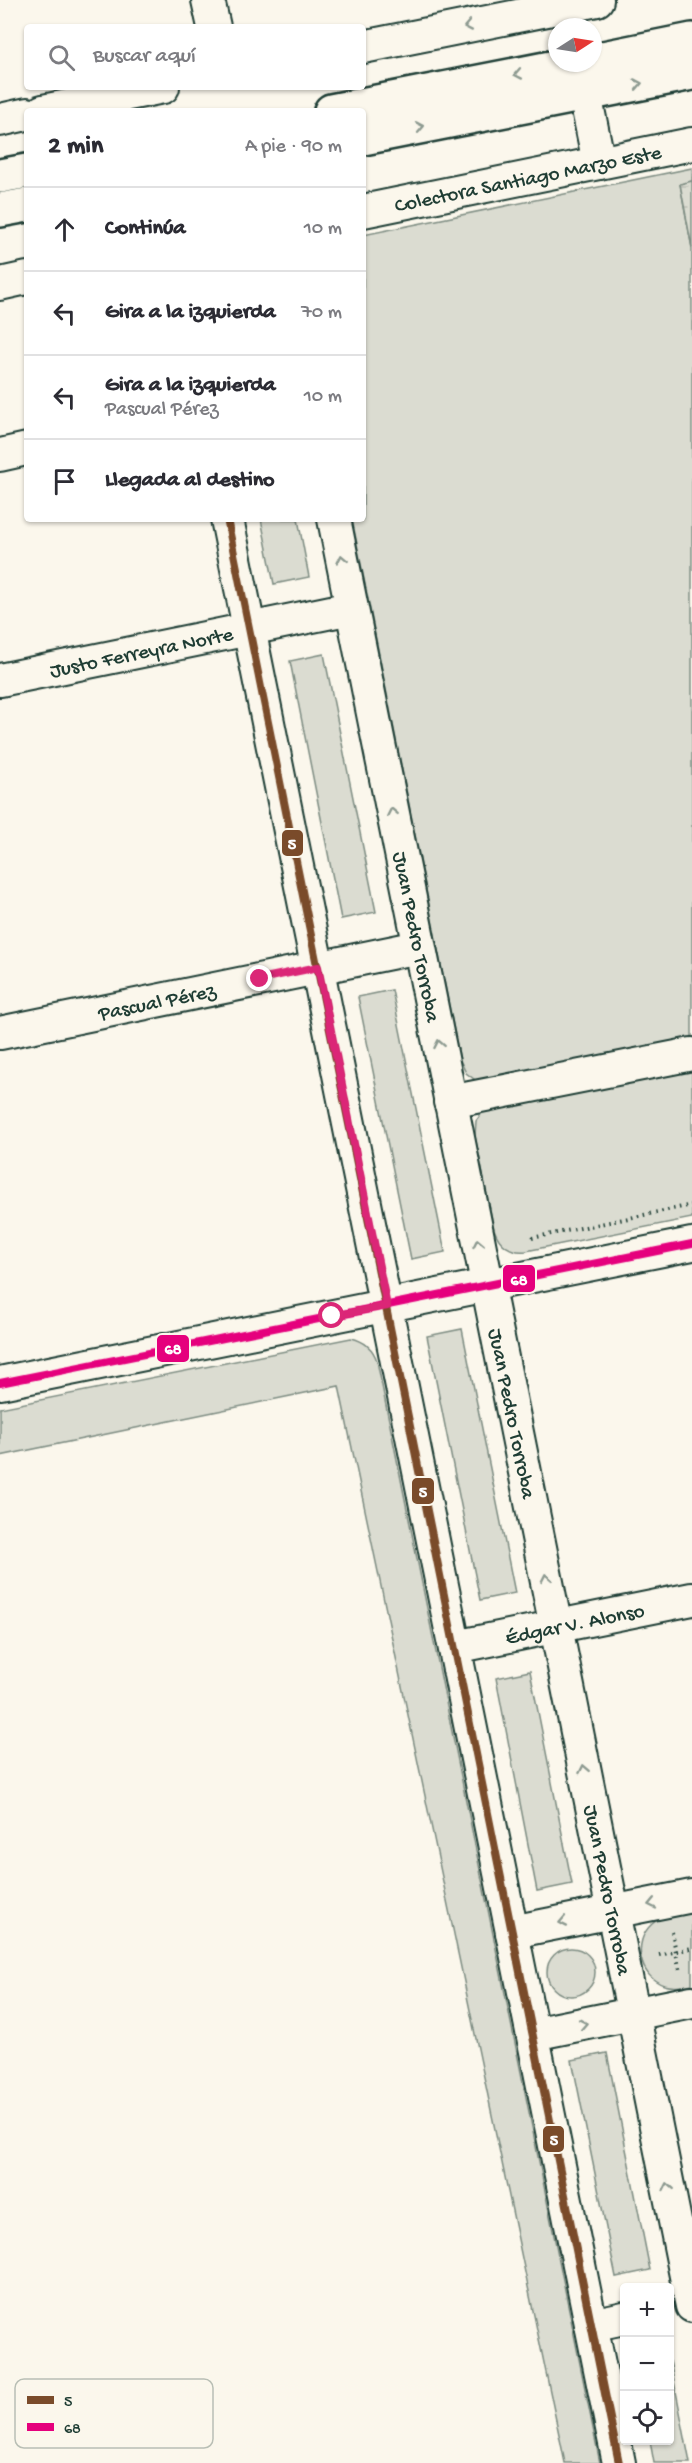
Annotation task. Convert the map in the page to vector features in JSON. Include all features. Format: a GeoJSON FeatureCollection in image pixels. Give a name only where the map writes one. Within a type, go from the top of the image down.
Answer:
{"type":"FeatureCollection","features":[{"type":"Feature","properties":{"kind":"highway"},"geometry":{"type":"LineString","coordinates":[[602,58],[692,40]]}},
{"type":"Feature","properties":{"kind":"highway"},"geometry":{"type":"LineString","coordinates":[[346,108],[548,69]]}},
{"type":"Feature","properties":{"kind":"highway"},"geometry":{"type":"LineString","coordinates":[[366,137],[692,74]]}},
{"type":"Feature","properties":{"kind":"highway"},"geometry":{"type":"LineString","coordinates":[[0,176],[24,172]]}},
{"type":"Feature","properties":{"kind":"highway"},"geometry":{"type":"LineString","coordinates":[[0,210],[24,206]]}},
{"type":"Feature","properties":{"kind":"street"},"geometry":{"type":"LineString","coordinates":[[208,0],[213,24]]}},
{"type":"Feature","properties":{"kind":"street"},"geometry":{"type":"LineString","coordinates":[[366,47],[568,17],[597,0]]}},
{"type":"Feature","properties":{"kind":"street"},"geometry":{"type":"LineString","coordinates":[[579,72],[599,163]]}},
{"type":"Feature","properties":{"kind":"street"},"geometry":{"type":"LineString","coordinates":[[58,108],[148,90]]}},
{"type":"Feature","properties":{"kind":"street"},"geometry":{"type":"LineString","coordinates":[[0,120],[24,115]]}},
{"type":"Feature","properties":{"kind":"street","name":"Colectora Santiago Marzo Este"},"geometry":{"type":"LineString","coordinates":[[366,210],[692,144]]}},
{"type":"Feature","properties":{"kind":"street"},"geometry":{"type":"LineString","coordinates":[[0,284],[24,279]]}},
{"type":"Feature","properties":{"kind":"street"},"geometry":{"type":"LineString","coordinates":[[0,455],[24,450]]}},
{"type":"Feature","properties":{"kind":"street"},"geometry":{"type":"LineString","coordinates":[[228,522],[619,2463]]}},
{"type":"Feature","properties":{"kind":"street","name":"Juan Pedro Torroba"},"geometry":{"type":"LineString","coordinates":[[335,522],[692,2305]]}},
{"type":"Feature","properties":{"kind":"street","name":"Justo Ferreyra Norte"},"geometry":{"type":"LineString","coordinates":[[0,680],[351,608]]}},
{"type":"Feature","properties":{"kind":"street","name":"Pascual Pérez"},"geometry":{"type":"LineString","coordinates":[[0,1033],[419,947]]}},
{"type":"Feature","properties":{"kind":"street"},"geometry":{"type":"LineString","coordinates":[[450,1102],[692,1054]]}},
{"type":"Feature","properties":{"kind":"street"},"geometry":{"type":"LineString","coordinates":[[0,1383],[692,1244]]}},
{"type":"Feature","properties":{"kind":"street","name":"Édgar V. Alonso"},"geometry":{"type":"LineString","coordinates":[[455,1647],[692,1599]]}},
{"type":"Feature","properties":{"kind":"street"},"geometry":{"type":"LineString","coordinates":[[512,1932],[692,1896]]}},
{"type":"Feature","properties":{"kind":"street"},"geometry":{"type":"LineString","coordinates":[[533,2034],[633,2014],[686,1988]]}},
{"type":"Feature","properties":{"kind":"street"},"geometry":{"type":"LineString","coordinates":[[674,2308],[692,2305]]}},
{"type":"Feature","properties":{"kind":"street"},"geometry":{"type":"LineString","coordinates":[[591,2325],[620,2319]]}},
{"type":"Feature","properties":{"kind":"path"},"geometry":{"type":"LineString","coordinates":[[532,1238],[692,1205]]}},
{"type":"Feature","properties":{"kind":"path"},"geometry":{"type":"LineString","coordinates":[[671,1928],[686,1988]]}},
{"type":"Feature","properties":{"kind":"path"},"geometry":{"type":"LineString","coordinates":[[659,1955],[692,1948]]}},
{"type":"Feature","properties":{"kind":"green space"},"geometry":{"type":"Polygon","coordinates":[[[692,168],[692,181],[680,184],[692,248],[692,1043],[478,1082],[466,1073],[460,1060],[353,522],[366,522],[366,234],[692,168]]]}},
{"type":"Feature","properties":{"kind":"green space"},"geometry":{"type":"Polygon","coordinates":[[[692,181],[692,248],[680,184],[692,181]]]}},
{"type":"Feature","properties":{"kind":"green space"},"geometry":{"type":"Polygon","coordinates":[[[262,522],[299,522],[309,577],[274,584],[262,522]]]}},
{"type":"Feature","properties":{"kind":"green space"},"geometry":{"type":"Polygon","coordinates":[[[324,654],[376,912],[341,919],[290,661],[324,654]]]}},
{"type":"Feature","properties":{"kind":"green space"},"geometry":{"type":"Polygon","coordinates":[[[392,990],[445,1252],[411,1259],[358,997],[392,990]]]}},
{"type":"Feature","properties":{"kind":"green space"},"geometry":{"type":"Polygon","coordinates":[[[692,1065],[692,1218],[526,1251],[515,1251],[502,1243],[494,1229],[475,1136],[476,1121],[485,1109],[692,1065]]]}},
{"type":"Feature","properties":{"kind":"green space"},"geometry":{"type":"Polygon","coordinates":[[[462,1329],[515,1593],[480,1600],[427,1336],[462,1329]]]}},
{"type":"Feature","properties":{"kind":"green space"},"geometry":{"type":"Polygon","coordinates":[[[351,1338],[368,1346],[377,1361],[600,2463],[565,2463],[339,1386],[0,1456],[0,1408],[351,1338]]]}},
{"type":"Feature","properties":{"kind":"green space"},"geometry":{"type":"Polygon","coordinates":[[[530,1671],[572,1884],[537,1891],[496,1678],[530,1671]]]}},
{"type":"Feature","properties":{"kind":"green space"},"geometry":{"type":"Polygon","coordinates":[[[692,1912],[692,1984],[675,1987],[655,1981],[644,1967],[641,1958],[640,1949],[646,1931],[656,1921],[692,1912]]]}},
{"type":"Feature","properties":{"kind":"green space"},"geometry":{"type":"Polygon","coordinates":[[[571,1948],[588,1955],[595,1972],[588,1989],[571,1996],[554,1989],[547,1972],[554,1955],[571,1948]]]}},
{"type":"Feature","properties":{"kind":"green space"},"geometry":{"type":"Polygon","coordinates":[[[607,2053],[650,2270],[616,2277],[572,2060],[607,2053]]]}},
{"type":"Feature","properties":{"kind":"green space"},"geometry":{"type":"Polygon","coordinates":[[[674,2381],[690,2463],[654,2463],[651,2445],[674,2445],[674,2381]]]}},
{"type":"Feature","properties":{"kind":"transit line","name":"5"},"geometry":{"type":"LineString","coordinates":[[228,522],[619,2463]]}},
{"type":"Feature","properties":{"kind":"transit line","name":"68"},"geometry":{"type":"LineString","coordinates":[[0,1383],[692,1244]]}},
{"type":"Feature","properties":{"kind":"route"},"geometry":{"type":"LineString","coordinates":[[260,979],[318,967],[387,1306],[332,1316]]}}]}
